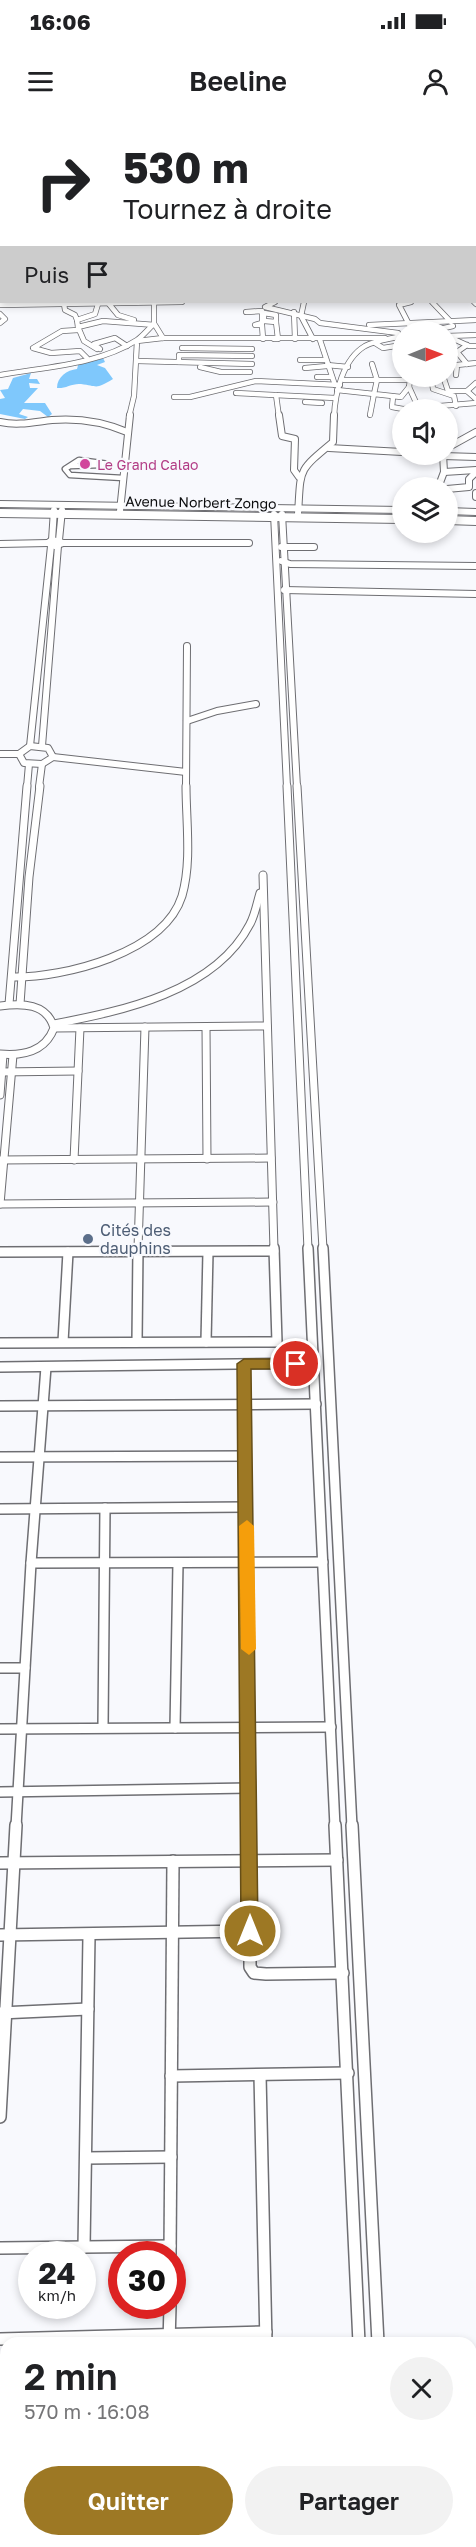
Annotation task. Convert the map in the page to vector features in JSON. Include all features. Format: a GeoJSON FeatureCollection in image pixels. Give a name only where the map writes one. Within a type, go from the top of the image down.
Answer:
{"type":"FeatureCollection","features":[{"type":"Feature","properties":{"kind":"main road","name":"Avenue Norbert Zongo"},"geometry":{"type":"LineString","coordinates":[[58,512],[120,507],[278,515],[298,511],[392,516]]}},
{"type":"Feature","properties":{"kind":"main road","name":"Avenue Norbert Zongo"},"geometry":{"type":"LineString","coordinates":[[0,512],[392,517]]}},
{"type":"Feature","properties":{"kind":"main road"},"geometry":{"type":"LineString","coordinates":[[458,517],[476,516]]}},
{"type":"Feature","properties":{"kind":"street"},"geometry":{"type":"LineString","coordinates":[[0,323],[5,319],[0,312],[19,303]]}},
{"type":"Feature","properties":{"kind":"street"},"geometry":{"type":"LineString","coordinates":[[0,305],[159,303],[153,325],[137,340],[127,345],[87,358],[0,375]]}},
{"type":"Feature","properties":{"kind":"street"},"geometry":{"type":"LineString","coordinates":[[271,303],[266,305],[267,309],[294,312],[320,323],[340,326],[392,324]]}},
{"type":"Feature","properties":{"kind":"street"},"geometry":{"type":"LineString","coordinates":[[304,303],[301,316],[312,339]]}},
{"type":"Feature","properties":{"kind":"street"},"geometry":{"type":"LineString","coordinates":[[407,303],[399,305],[409,321]]}},
{"type":"Feature","properties":{"kind":"street"},"geometry":{"type":"LineString","coordinates":[[433,303],[450,321]]}},
{"type":"Feature","properties":{"kind":"street"},"geometry":{"type":"LineString","coordinates":[[64,304],[65,310],[75,315],[81,338],[92,348],[103,351]]}},
{"type":"Feature","properties":{"kind":"street"},"geometry":{"type":"LineString","coordinates":[[76,320],[95,315],[98,304]]}},
{"type":"Feature","properties":{"kind":"street"},"geometry":{"type":"LineString","coordinates":[[109,304],[118,315],[134,318],[133,322]]}},
{"type":"Feature","properties":{"kind":"street"},"geometry":{"type":"LineString","coordinates":[[246,312],[262,312],[262,323],[255,325],[262,325],[263,339]]}},
{"type":"Feature","properties":{"kind":"street"},"geometry":{"type":"LineString","coordinates":[[294,312],[295,339]]}},
{"type":"Feature","properties":{"kind":"street"},"geometry":{"type":"LineString","coordinates":[[458,321],[476,320]]}},
{"type":"Feature","properties":{"kind":"street"},"geometry":{"type":"LineString","coordinates":[[458,324],[476,320]]}},
{"type":"Feature","properties":{"kind":"street"},"geometry":{"type":"LineString","coordinates":[[87,358],[81,351],[51,353],[32,348],[59,335],[62,331],[103,321],[157,326],[163,338]]}},
{"type":"Feature","properties":{"kind":"street"},"geometry":{"type":"LineString","coordinates":[[271,339],[278,339],[278,322],[276,322]]}},
{"type":"Feature","properties":{"kind":"street"},"geometry":{"type":"LineString","coordinates":[[340,326],[344,339],[357,350]]}},
{"type":"Feature","properties":{"kind":"street"},"geometry":{"type":"LineString","coordinates":[[358,326],[392,332]]}},
{"type":"Feature","properties":{"kind":"street"},"geometry":{"type":"LineString","coordinates":[[365,328],[367,339]]}},
{"type":"Feature","properties":{"kind":"street"},"geometry":{"type":"LineString","coordinates":[[137,340],[163,338],[367,339],[392,336]]}},
{"type":"Feature","properties":{"kind":"street"},"geometry":{"type":"LineString","coordinates":[[458,336],[476,336]]}},
{"type":"Feature","properties":{"kind":"street"},"geometry":{"type":"LineString","coordinates":[[103,351],[94,344],[115,338],[127,345]]}},
{"type":"Feature","properties":{"kind":"street"},"geometry":{"type":"LineString","coordinates":[[179,362],[185,338]]}},
{"type":"Feature","properties":{"kind":"street"},"geometry":{"type":"LineString","coordinates":[[298,511],[299,477],[306,464],[329,448],[335,437],[334,400],[337,387],[344,380],[357,350],[385,338]]}},
{"type":"Feature","properties":{"kind":"street"},"geometry":{"type":"LineString","coordinates":[[251,381],[252,339]]}},
{"type":"Feature","properties":{"kind":"street"},"geometry":{"type":"LineString","coordinates":[[320,339],[326,364],[337,387]]}},
{"type":"Feature","properties":{"kind":"street"},"geometry":{"type":"LineString","coordinates":[[120,507],[137,340]]}},
{"type":"Feature","properties":{"kind":"street"},"geometry":{"type":"LineString","coordinates":[[458,341],[476,346]]}},
{"type":"Feature","properties":{"kind":"street"},"geometry":{"type":"LineString","coordinates":[[375,343],[383,348],[392,347]]}},
{"type":"Feature","properties":{"kind":"street"},"geometry":{"type":"LineString","coordinates":[[467,345],[457,352],[467,364]]}},
{"type":"Feature","properties":{"kind":"street"},"geometry":{"type":"LineString","coordinates":[[182,348],[252,348]]}},
{"type":"Feature","properties":{"kind":"street"},"geometry":{"type":"LineString","coordinates":[[179,355],[252,356]]}},
{"type":"Feature","properties":{"kind":"street"},"geometry":{"type":"LineString","coordinates":[[300,360],[348,367]]}},
{"type":"Feature","properties":{"kind":"street"},"geometry":{"type":"LineString","coordinates":[[136,363],[252,364]]}},
{"type":"Feature","properties":{"kind":"street"},"geometry":{"type":"LineString","coordinates":[[136,363],[250,372]]}},
{"type":"Feature","properties":{"kind":"street"},"geometry":{"type":"LineString","coordinates":[[458,366],[476,363]]}},
{"type":"Feature","properties":{"kind":"street"},"geometry":{"type":"LineString","coordinates":[[305,368],[326,364]]}},
{"type":"Feature","properties":{"kind":"street"},"geometry":{"type":"LineString","coordinates":[[370,415],[377,380],[372,364]]}},
{"type":"Feature","properties":{"kind":"street"},"geometry":{"type":"LineString","coordinates":[[317,377],[332,377]]}},
{"type":"Feature","properties":{"kind":"street"},"geometry":{"type":"LineString","coordinates":[[344,380],[392,379]]}},
{"type":"Feature","properties":{"kind":"street"},"geometry":{"type":"LineString","coordinates":[[174,397],[190,397],[251,381],[337,387],[393,397],[401,397],[409,387],[414,399]]}},
{"type":"Feature","properties":{"kind":"street"},"geometry":{"type":"LineString","coordinates":[[446,387],[447,391],[467,391],[476,383]]}},
{"type":"Feature","properties":{"kind":"street"},"geometry":{"type":"LineString","coordinates":[[433,387],[444,391],[443,394],[449,397],[454,396],[455,399]]}},
{"type":"Feature","properties":{"kind":"street"},"geometry":{"type":"LineString","coordinates":[[458,406],[476,401],[467,391]]}},
{"type":"Feature","properties":{"kind":"street"},"geometry":{"type":"LineString","coordinates":[[236,393],[334,400]]}},
{"type":"Feature","properties":{"kind":"street"},"geometry":{"type":"LineString","coordinates":[[276,395],[282,436],[295,439],[294,470],[299,477]]}},
{"type":"Feature","properties":{"kind":"street"},"geometry":{"type":"LineString","coordinates":[[305,402],[334,400]]}},
{"type":"Feature","properties":{"kind":"street"},"geometry":{"type":"LineString","coordinates":[[0,422],[30,426],[62,420],[115,426],[127,432]]}},
{"type":"Feature","properties":{"kind":"street"},"geometry":{"type":"LineString","coordinates":[[458,442],[476,432]]}},
{"type":"Feature","properties":{"kind":"street"},"geometry":{"type":"LineString","coordinates":[[329,448],[392,451]]}},
{"type":"Feature","properties":{"kind":"street"},"geometry":{"type":"LineString","coordinates":[[458,456],[476,457]]}},
{"type":"Feature","properties":{"kind":"street"},"geometry":{"type":"LineString","coordinates":[[108,476],[109,464],[85,460],[66,466],[70,475],[123,478]]}},
{"type":"Feature","properties":{"kind":"street"},"geometry":{"type":"LineString","coordinates":[[442,477],[444,465]]}},
{"type":"Feature","properties":{"kind":"street"},"geometry":{"type":"LineString","coordinates":[[444,472],[476,471]]}},
{"type":"Feature","properties":{"kind":"street"},"geometry":{"type":"LineString","coordinates":[[458,488],[469,487],[469,479],[476,471]]}},
{"type":"Feature","properties":{"kind":"street"},"geometry":{"type":"LineString","coordinates":[[0,504],[298,511],[392,510]]}},
{"type":"Feature","properties":{"kind":"street"},"geometry":{"type":"LineString","coordinates":[[30,747],[45,648],[58,512]]}},
{"type":"Feature","properties":{"kind":"street"},"geometry":{"type":"LineString","coordinates":[[458,513],[476,516]]}},
{"type":"Feature","properties":{"kind":"street"},"geometry":{"type":"LineString","coordinates":[[278,515],[280,547],[285,563],[282,590],[314,1364],[359,2337]]}},
{"type":"Feature","properties":{"kind":"street"},"geometry":{"type":"LineString","coordinates":[[0,544],[249,543]]}},
{"type":"Feature","properties":{"kind":"street"},"geometry":{"type":"LineString","coordinates":[[280,547],[314,547]]}},
{"type":"Feature","properties":{"kind":"street"},"geometry":{"type":"LineString","coordinates":[[280,547],[276,558],[282,590],[328,1352],[378,2337]]}},
{"type":"Feature","properties":{"kind":"street"},"geometry":{"type":"LineString","coordinates":[[276,558],[285,563],[476,566]]}},
{"type":"Feature","properties":{"kind":"street"},"geometry":{"type":"LineString","coordinates":[[282,590],[476,594]]}},
{"type":"Feature","properties":{"kind":"street"},"geometry":{"type":"LineString","coordinates":[[12,977],[22,978],[98,963],[139,945],[163,926],[175,910],[183,892],[186,876],[187,646]]}},
{"type":"Feature","properties":{"kind":"street"},"geometry":{"type":"LineString","coordinates":[[42,746],[45,648]]}},
{"type":"Feature","properties":{"kind":"street"},"geometry":{"type":"LineString","coordinates":[[187,721],[217,711],[256,704]]}},
{"type":"Feature","properties":{"kind":"street"},"geometry":{"type":"LineString","coordinates":[[0,754],[19,754],[30,747],[42,746],[52,750],[53,757]]}},
{"type":"Feature","properties":{"kind":"street"},"geometry":{"type":"LineString","coordinates":[[19,754],[20,760],[29,764],[42,764],[53,757],[186,772]]}},
{"type":"Feature","properties":{"kind":"street"},"geometry":{"type":"LineString","coordinates":[[20,1004],[29,764]]}},
{"type":"Feature","properties":{"kind":"street"},"geometry":{"type":"LineString","coordinates":[[9,1004],[42,764]]}},
{"type":"Feature","properties":{"kind":"street"},"geometry":{"type":"LineString","coordinates":[[0,1343],[277,1342],[263,875],[256,913],[248,929],[228,953],[212,967],[167,993],[132,1007],[54,1027]]}},
{"type":"Feature","properties":{"kind":"street"},"geometry":{"type":"LineString","coordinates":[[0,1006],[20,1004],[43,1011],[54,1027]]}},
{"type":"Feature","properties":{"kind":"street"},"geometry":{"type":"LineString","coordinates":[[54,1027],[267,1026]]}},
{"type":"Feature","properties":{"kind":"street"},"geometry":{"type":"LineString","coordinates":[[0,1095],[2,1054],[13,1055],[39,1048],[49,1041],[54,1027]]}},
{"type":"Feature","properties":{"kind":"street"},"geometry":{"type":"LineString","coordinates":[[137,1342],[138,1204],[145,1027]]}},
{"type":"Feature","properties":{"kind":"street"},"geometry":{"type":"LineString","coordinates":[[206,1027],[207,1159]]}},
{"type":"Feature","properties":{"kind":"street"},"geometry":{"type":"LineString","coordinates":[[74,1160],[80,1028]]}},
{"type":"Feature","properties":{"kind":"street"},"geometry":{"type":"LineString","coordinates":[[13,1055],[2,1160],[0,1204],[273,1202]]}},
{"type":"Feature","properties":{"kind":"street"},"geometry":{"type":"LineString","coordinates":[[1,1072],[78,1071]]}},
{"type":"Feature","properties":{"kind":"street"},"geometry":{"type":"LineString","coordinates":[[2,1160],[271,1158]]}},
{"type":"Feature","properties":{"kind":"street"},"geometry":{"type":"LineString","coordinates":[[0,1252],[274,1251]]}},
{"type":"Feature","properties":{"kind":"street"},"geometry":{"type":"LineString","coordinates":[[63,1342],[69,1252]]}},
{"type":"Feature","properties":{"kind":"street"},"geometry":{"type":"LineString","coordinates":[[206,1342],[208,1252]]}},
{"type":"Feature","properties":{"kind":"street"},"geometry":{"type":"LineString","coordinates":[[244,1364],[250,1726],[250,1967],[254,1973],[343,1973]]}},
{"type":"Feature","properties":{"kind":"street"},"geometry":{"type":"LineString","coordinates":[[0,1367],[314,1364]]}},
{"type":"Feature","properties":{"kind":"street"},"geometry":{"type":"LineString","coordinates":[[0,2117],[3,2013],[12,1935],[31,1563],[46,1367]]}},
{"type":"Feature","properties":{"kind":"street"},"geometry":{"type":"LineString","coordinates":[[0,1406],[316,1404]]}},
{"type":"Feature","properties":{"kind":"street"},"geometry":{"type":"LineString","coordinates":[[0,1457],[246,1456]]}},
{"type":"Feature","properties":{"kind":"street"},"geometry":{"type":"LineString","coordinates":[[0,1509],[246,1507]]}},
{"type":"Feature","properties":{"kind":"street"},"geometry":{"type":"LineString","coordinates":[[103,1727],[105,1508]]}},
{"type":"Feature","properties":{"kind":"street"},"geometry":{"type":"LineString","coordinates":[[31,1563],[323,1562]]}},
{"type":"Feature","properties":{"kind":"street"},"geometry":{"type":"LineString","coordinates":[[175,1728],[178,1563]]}},
{"type":"Feature","properties":{"kind":"street"},"geometry":{"type":"LineString","coordinates":[[0,1668],[25,1668]]}},
{"type":"Feature","properties":{"kind":"street"},"geometry":{"type":"LineString","coordinates":[[0,1729],[331,1727]]}},
{"type":"Feature","properties":{"kind":"street"},"geometry":{"type":"LineString","coordinates":[[0,1792],[250,1788]]}},
{"type":"Feature","properties":{"kind":"street"},"geometry":{"type":"LineString","coordinates":[[0,1863],[337,1860]]}},
{"type":"Feature","properties":{"kind":"street"},"geometry":{"type":"LineString","coordinates":[[170,2241],[173,1861]]}},
{"type":"Feature","properties":{"kind":"street"},"geometry":{"type":"LineString","coordinates":[[0,1935],[89,1936],[250,1931]]}},
{"type":"Feature","properties":{"kind":"street"},"geometry":{"type":"LineString","coordinates":[[84,2241],[89,1936]]}},
{"type":"Feature","properties":{"kind":"street"},"geometry":{"type":"LineString","coordinates":[[3,2013],[88,2009]]}},
{"type":"Feature","properties":{"kind":"street"},"geometry":{"type":"LineString","coordinates":[[171,2076],[348,2073]]}},
{"type":"Feature","properties":{"kind":"street"},"geometry":{"type":"LineString","coordinates":[[260,2075],[266,2337]]}},
{"type":"Feature","properties":{"kind":"street"},"geometry":{"type":"LineString","coordinates":[[86,2158],[171,2157]]}},
{"type":"Feature","properties":{"kind":"street"},"geometry":{"type":"LineString","coordinates":[[0,2248],[18,2248]]}},
{"type":"Feature","properties":{"kind":"street"},"geometry":{"type":"LineString","coordinates":[[169,2337],[170,2319]]}},
{"type":"Feature","properties":{"kind":"water"},"geometry":{"type":"Polygon","coordinates":[[[103,358],[105,362],[97,365],[105,368],[113,379],[99,386],[78,384],[57,388],[61,377],[77,369],[79,362],[103,358]]]}},
{"type":"Feature","properties":{"kind":"water"},"geometry":{"type":"Polygon","coordinates":[[[31,373],[29,379],[37,379],[40,384],[29,383],[30,388],[38,388],[24,403],[45,403],[52,414],[48,417],[40,411],[23,409],[19,414],[28,417],[25,419],[0,414],[0,399],[5,398],[0,390],[8,389],[13,378],[31,373]]]}},
{"type":"Feature","properties":{"kind":"slow traffic"},"geometry":{"type":"LineString","coordinates":[[247,1526],[249,1649]]}},
{"type":"Feature","properties":{"kind":"place","name":"Le Grand Calao"},"geometry":{"type":"Point","coordinates":[85,464]}},
{"type":"Feature","properties":{"kind":"place","name":"Cités des dauphins"},"geometry":{"type":"Point","coordinates":[88,1239]}},
{"type":"Feature","properties":{"kind":"route"},"geometry":{"type":"LineString","coordinates":[[250,1931],[250,1726],[244,1364],[296,1364]]}}]}
